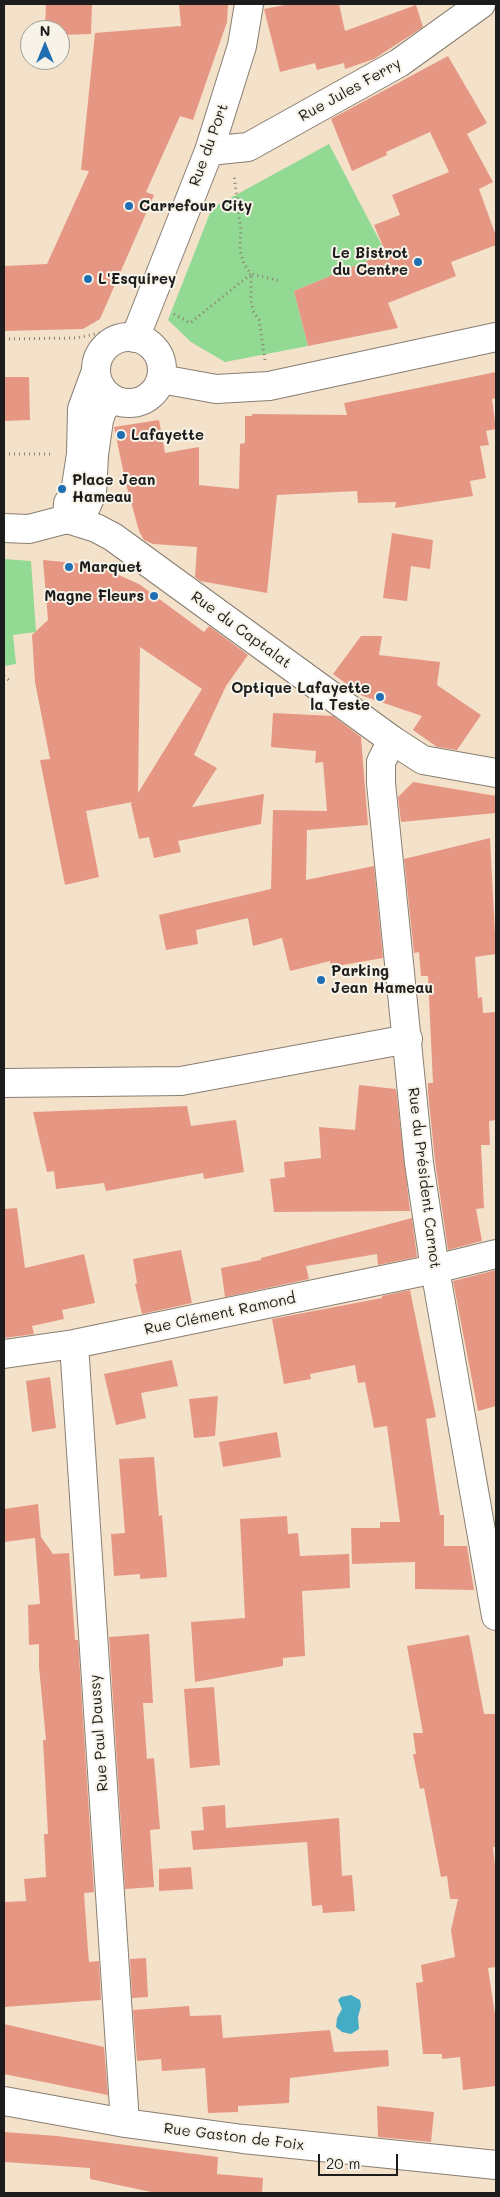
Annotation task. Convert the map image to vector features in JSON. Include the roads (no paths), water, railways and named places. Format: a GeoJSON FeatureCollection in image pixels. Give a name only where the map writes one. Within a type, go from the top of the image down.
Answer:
{"type":"FeatureCollection","features":[{"type":"Feature","properties":{"kind":"street","name":"Rue du Port"},"geometry":{"type":"LineString","coordinates":[[124,334],[149,300],[219,150],[242,46],[249,4]]}},
{"type":"Feature","properties":{"kind":"street","name":"Rue Jules Ferry"},"geometry":{"type":"LineString","coordinates":[[219,150],[248,147],[399,64],[481,4]]}},
{"type":"Feature","properties":{"kind":"street"},"geometry":{"type":"LineString","coordinates":[[67,519],[68,504],[75,493],[81,454],[82,409],[96,371],[97,362],[107,346],[125,338],[124,334],[145,342],[154,349],[160,358],[162,368],[161,379],[157,388],[141,401],[121,402],[111,398],[103,391],[98,382],[96,371]]}},
{"type":"Feature","properties":{"kind":"street"},"geometry":{"type":"LineString","coordinates":[[161,379],[216,389],[270,386],[496,337]]}},
{"type":"Feature","properties":{"kind":"street"},"geometry":{"type":"LineString","coordinates":[[4,528],[29,529],[67,519],[86,507],[92,493],[94,455],[99,420],[102,411],[111,398]]}},
{"type":"Feature","properties":{"kind":"street","name":"Rue du Captalat"},"geometry":{"type":"LineString","coordinates":[[67,519],[96,528],[113,537],[392,740],[423,760],[496,773]]}},
{"type":"Feature","properties":{"kind":"street","name":"Rue du Président Carnot"},"geometry":{"type":"LineString","coordinates":[[392,740],[381,762],[381,783],[419,1163],[435,1269],[496,1616]]}},
{"type":"Feature","properties":{"kind":"street"},"geometry":{"type":"LineString","coordinates":[[4,1083],[181,1081],[408,1039]]}},
{"type":"Feature","properties":{"kind":"street","name":"Rue Clément Ramond"},"geometry":{"type":"LineString","coordinates":[[4,1354],[74,1344],[435,1269],[496,1254]]}},
{"type":"Feature","properties":{"kind":"street","name":"Rue Paul Daussy"},"geometry":{"type":"LineString","coordinates":[[74,1344],[125,2123]]}},
{"type":"Feature","properties":{"kind":"street","name":"Rue Gaston de Foix"},"geometry":{"type":"LineString","coordinates":[[4,2100],[125,2123],[243,2139],[496,2165]]}},
{"type":"Feature","properties":{"kind":"water"},"geometry":{"type":"Polygon","coordinates":[[[351,1995],[360,2000],[361,2006],[358,2017],[359,2029],[351,2034],[342,2032],[336,2027],[337,2018],[342,2009],[338,2000],[341,1997],[351,1995]]]}},
{"type":"Feature","properties":{"kind":"place","name":"Carrefour City"},"geometry":{"type":"Point","coordinates":[129,206]}},
{"type":"Feature","properties":{"kind":"place","name":"Le Bistrot du Centre"},"geometry":{"type":"Point","coordinates":[418,262]}},
{"type":"Feature","properties":{"kind":"place","name":"L'Esquirey"},"geometry":{"type":"Point","coordinates":[88,279]}},
{"type":"Feature","properties":{"kind":"place","name":"Lafayette"},"geometry":{"type":"Point","coordinates":[121,435]}},
{"type":"Feature","properties":{"kind":"place","name":"Place Jean Hameau"},"geometry":{"type":"Point","coordinates":[62,489]}},
{"type":"Feature","properties":{"kind":"place","name":"Marquet"},"geometry":{"type":"Point","coordinates":[69,567]}},
{"type":"Feature","properties":{"kind":"place","name":"Magne Fleurs"},"geometry":{"type":"Point","coordinates":[154,596]}},
{"type":"Feature","properties":{"kind":"place","name":"Optique Lafayette la Teste"},"geometry":{"type":"Point","coordinates":[380,697]}},
{"type":"Feature","properties":{"kind":"place","name":"Parking Jean Hameau"},"geometry":{"type":"Point","coordinates":[321,980]}}]}
